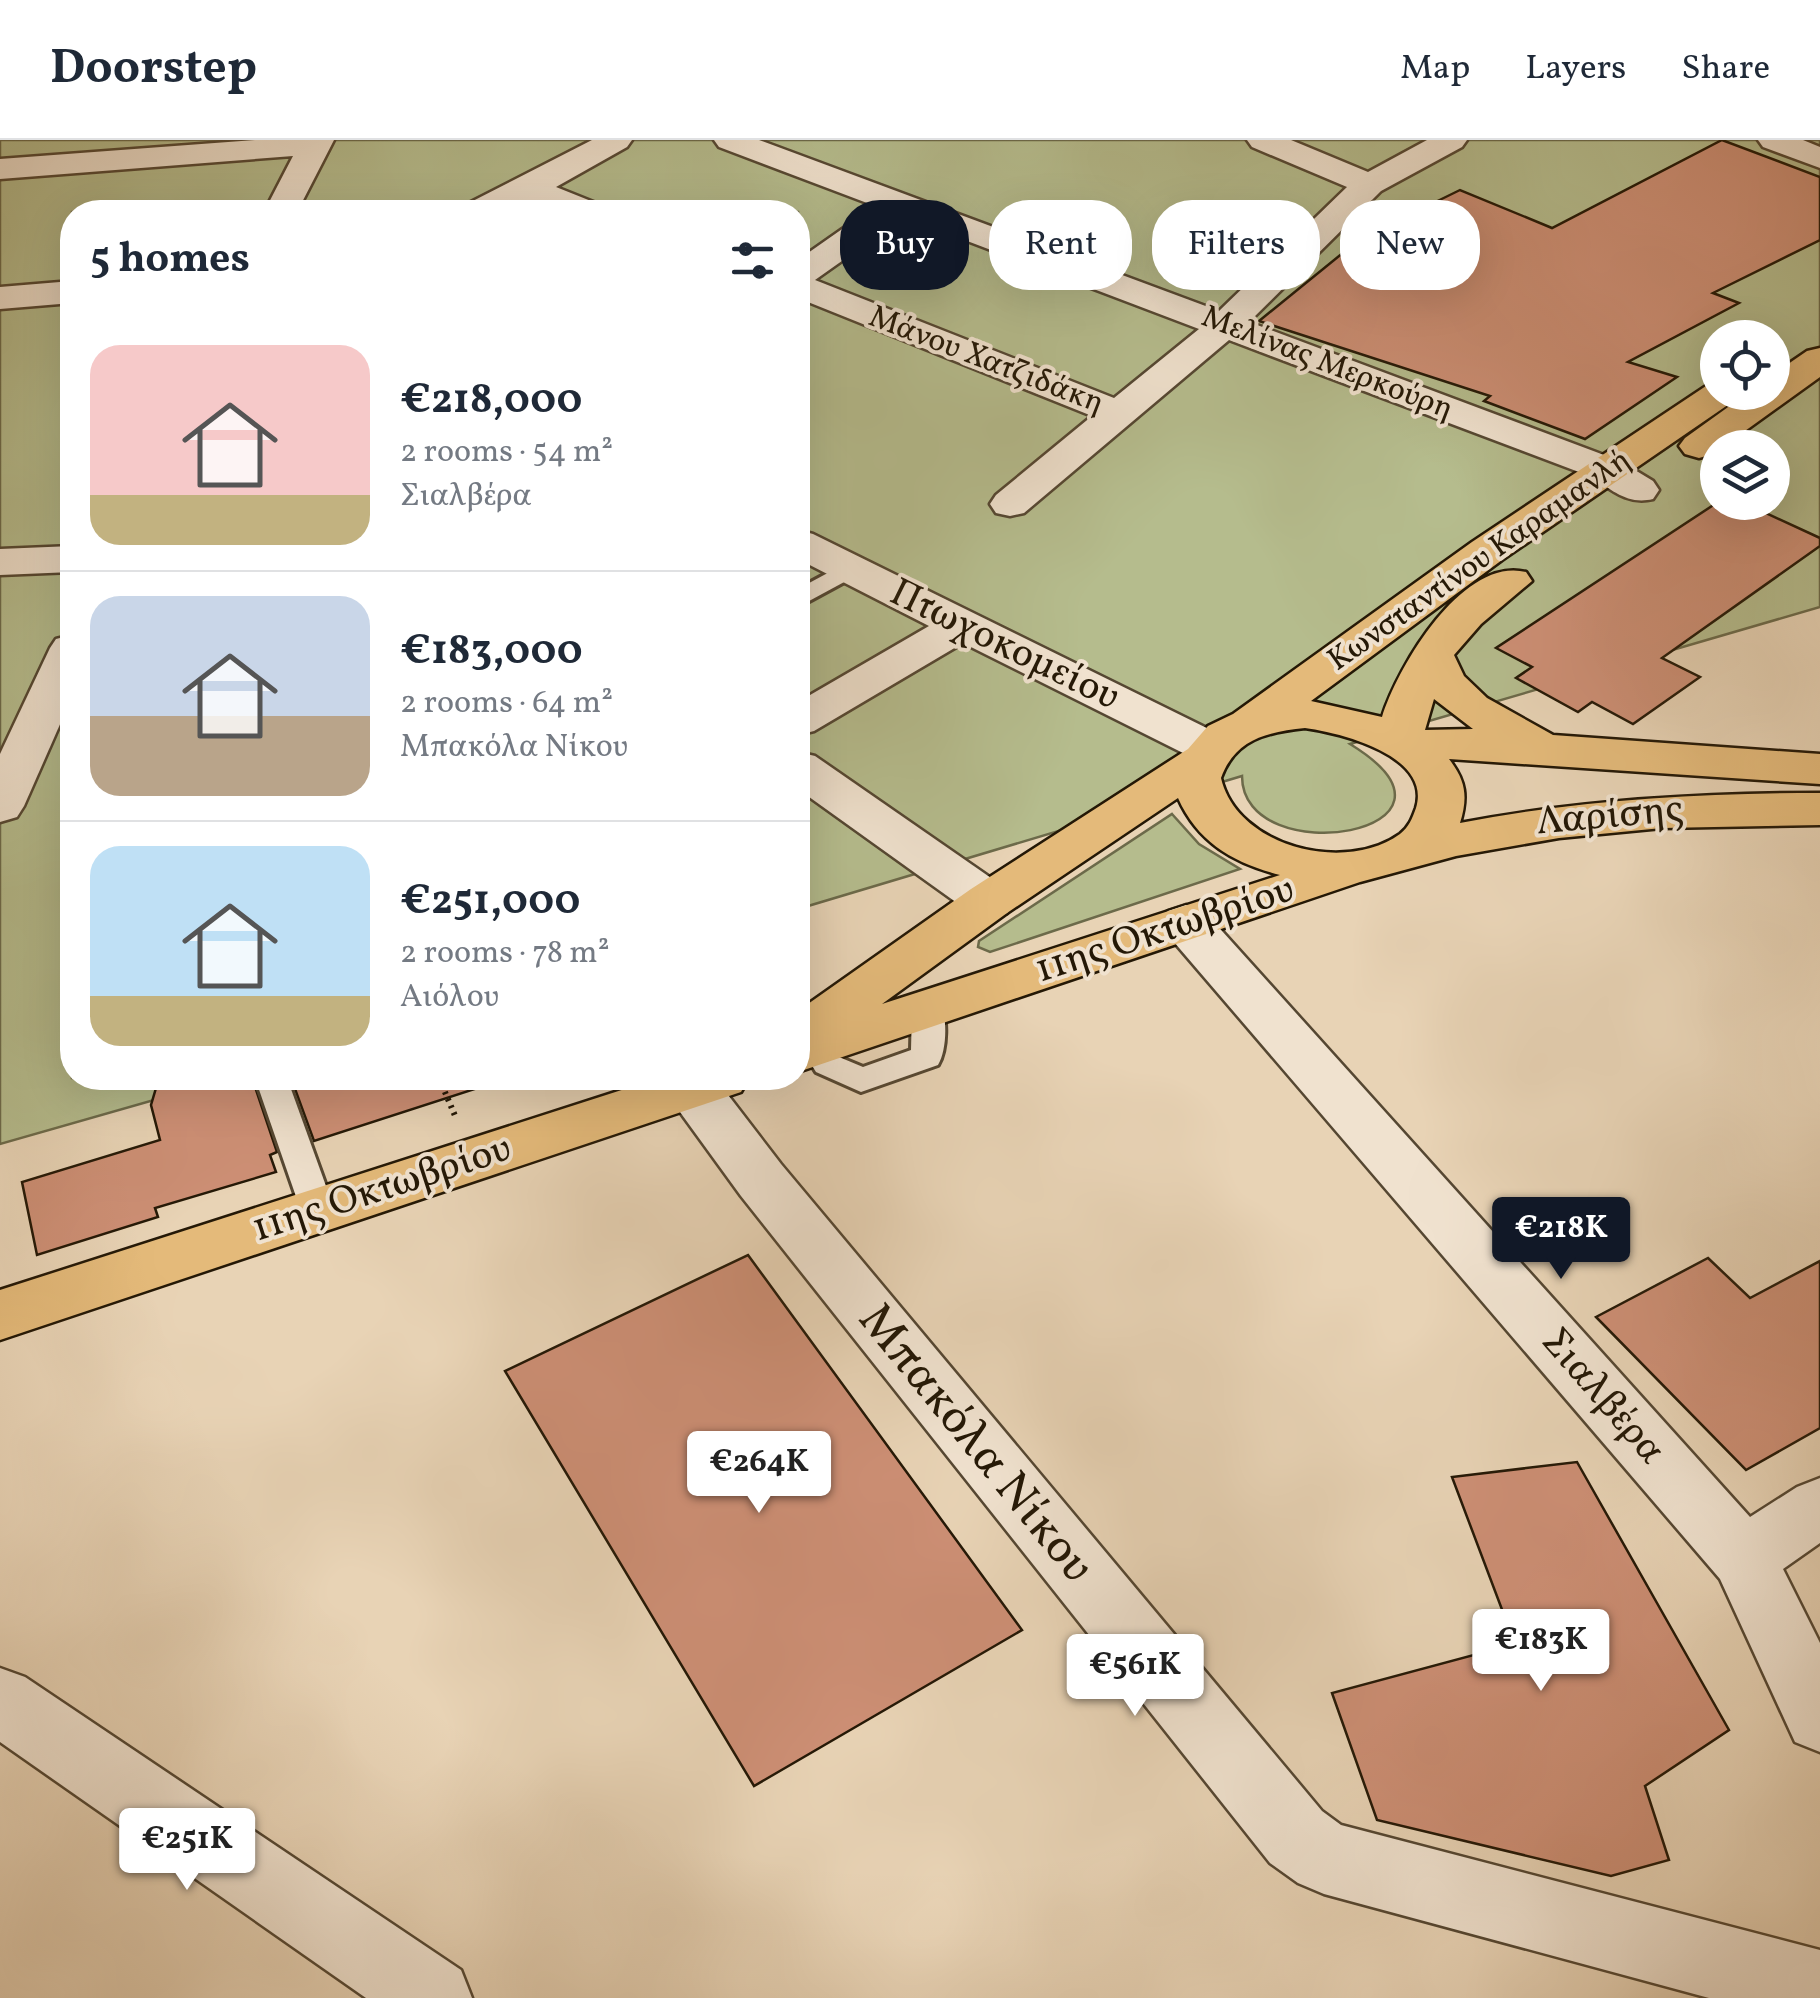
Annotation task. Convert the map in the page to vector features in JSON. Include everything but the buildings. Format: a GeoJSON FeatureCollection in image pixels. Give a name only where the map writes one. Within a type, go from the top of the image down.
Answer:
{"type":"FeatureCollection","features":[{"type":"Feature","properties":{"kind":"main road","name":"Κωνσταντίνου Καραμανλή"},"geometry":{"type":"LineString","coordinates":[[1216,745],[1319,674],[1803,369],[1820,324]]}},
{"type":"Feature","properties":{"kind":"main road","name":"Κωνσταντίνου Καραμανλή"},"geometry":{"type":"LineString","coordinates":[[1403,743],[1438,640],[1702,410]]}},
{"type":"Feature","properties":{"kind":"main road"},"geometry":{"type":"LineString","coordinates":[[1431,654],[1441,680],[1474,710],[1559,750]]}},
{"type":"Feature","properties":{"kind":"main road"},"geometry":{"type":"LineString","coordinates":[[1281,715],[1354,721],[1403,743],[1435,776],[1440,810],[1434,826],[1382,859],[1302,865],[1260,852],[1224,831],[1200,796],[1197,778],[1216,745],[1281,715]]}},
{"type":"Feature","properties":{"kind":"main road","name":"Λαρίσης"},"geometry":{"type":"LineString","coordinates":[[1403,743],[1478,744],[1820,769]]}},
{"type":"Feature","properties":{"kind":"main road","name":"11ης Οκτωβρίου"},"geometry":{"type":"LineString","coordinates":[[810,1050],[989,901],[1216,745]]}},
{"type":"Feature","properties":{"kind":"main road","name":"Λαρίσης"},"geometry":{"type":"LineString","coordinates":[[1382,859],[1475,833],[1552,820],[1680,810],[1820,809]]}},
{"type":"Feature","properties":{"kind":"main road","name":"11ης Οκτωβρίου"},"geometry":{"type":"LineString","coordinates":[[810,1051],[1382,859]]}},
{"type":"Feature","properties":{"kind":"main road","name":"11ης Οκτωβρίου"},"geometry":{"type":"LineString","coordinates":[[14,1317],[683,1090]]}},
{"type":"Feature","properties":{"kind":"street"},"geometry":{"type":"LineString","coordinates":[[503,200],[616,140]]}},
{"type":"Feature","properties":{"kind":"street","name":"Μελίνας Μερκούρη"},"geometry":{"type":"LineString","coordinates":[[730,140],[889,200]]}},
{"type":"Feature","properties":{"kind":"street"},"geometry":{"type":"LineString","coordinates":[[1263,140],[1369,184]]}},
{"type":"Feature","properties":{"kind":"street"},"geometry":{"type":"LineString","coordinates":[[1010,504],[1224,326],[1369,184],[1452,140]]}},
{"type":"Feature","properties":{"kind":"street"},"geometry":{"type":"LineString","coordinates":[[1774,140],[1820,158]]}},
{"type":"Feature","properties":{"kind":"street"},"geometry":{"type":"LineString","coordinates":[[0,169],[317,142]]}},
{"type":"Feature","properties":{"kind":"street"},"geometry":{"type":"LineString","coordinates":[[288,200],[317,142]]}},
{"type":"Feature","properties":{"kind":"street"},"geometry":{"type":"LineString","coordinates":[[530,188],[560,200]]}},
{"type":"Feature","properties":{"kind":"street","name":"Μελίνας Μερκούρη"},"geometry":{"type":"LineString","coordinates":[[969,230],[1622,480]]}},
{"type":"Feature","properties":{"kind":"street"},"geometry":{"type":"LineString","coordinates":[[810,268],[840,246]]}},
{"type":"Feature","properties":{"kind":"street","name":"Μάνου Χατζιδάκη"},"geometry":{"type":"LineString","coordinates":[[810,291],[1119,413]]}},
{"type":"Feature","properties":{"kind":"street"},"geometry":{"type":"LineString","coordinates":[[0,298],[60,293]]}},
{"type":"Feature","properties":{"kind":"street","name":"Πτωχοκομείου"},"geometry":{"type":"LineString","coordinates":[[810,549],[1216,745]]}},
{"type":"Feature","properties":{"kind":"street"},"geometry":{"type":"LineString","coordinates":[[0,562],[60,559]]}},
{"type":"Feature","properties":{"kind":"street"},"geometry":{"type":"LineString","coordinates":[[810,715],[962,625]]}},
{"type":"Feature","properties":{"kind":"street"},"geometry":{"type":"LineString","coordinates":[[0,806],[60,674]]}},
{"type":"Feature","properties":{"kind":"street"},"geometry":{"type":"LineString","coordinates":[[810,791],[989,901]]}},
{"type":"Feature","properties":{"kind":"street","name":"Σιαλβέρα"},"geometry":{"type":"LineString","coordinates":[[1186,923],[1744,1558],[1820,1718]]}},
{"type":"Feature","properties":{"kind":"street","name":"Μπακόλα Νίκου"},"geometry":{"type":"LineString","coordinates":[[711,1090],[761,1180],[1296,1837],[1324,1858],[1820,1989]]}},
{"type":"Feature","properties":{"kind":"street"},"geometry":{"type":"LineString","coordinates":[[1744,1558],[1820,1507]]}},
{"type":"Feature","properties":{"kind":"street"},"geometry":{"type":"LineString","coordinates":[[0,1701],[433,1998]]}},
{"type":"Feature","properties":{"kind":"lane"},"geometry":{"type":"LineString","coordinates":[[810,591],[850,569]]}},
{"type":"Feature","properties":{"kind":"lane"},"geometry":{"type":"LineString","coordinates":[[275,1090],[318,1212]]}},
{"type":"Feature","properties":{"kind":"green space"},"geometry":{"type":"Polygon","coordinates":[[[0,140],[1820,140],[1820,607],[1350,744],[1387,775],[1394,800],[1380,819],[1350,830],[1314,832],[1279,825],[1253,806],[1242,776],[810,905],[810,200],[60,200],[60,1090],[189,1090],[0,1144],[0,140]]]}},
{"type":"Feature","properties":{"kind":"green space"},"geometry":{"type":"Polygon","coordinates":[[[1172,814],[1199,844],[1240,869],[990,952],[978,947],[979,941],[1172,814]]]}}]}
